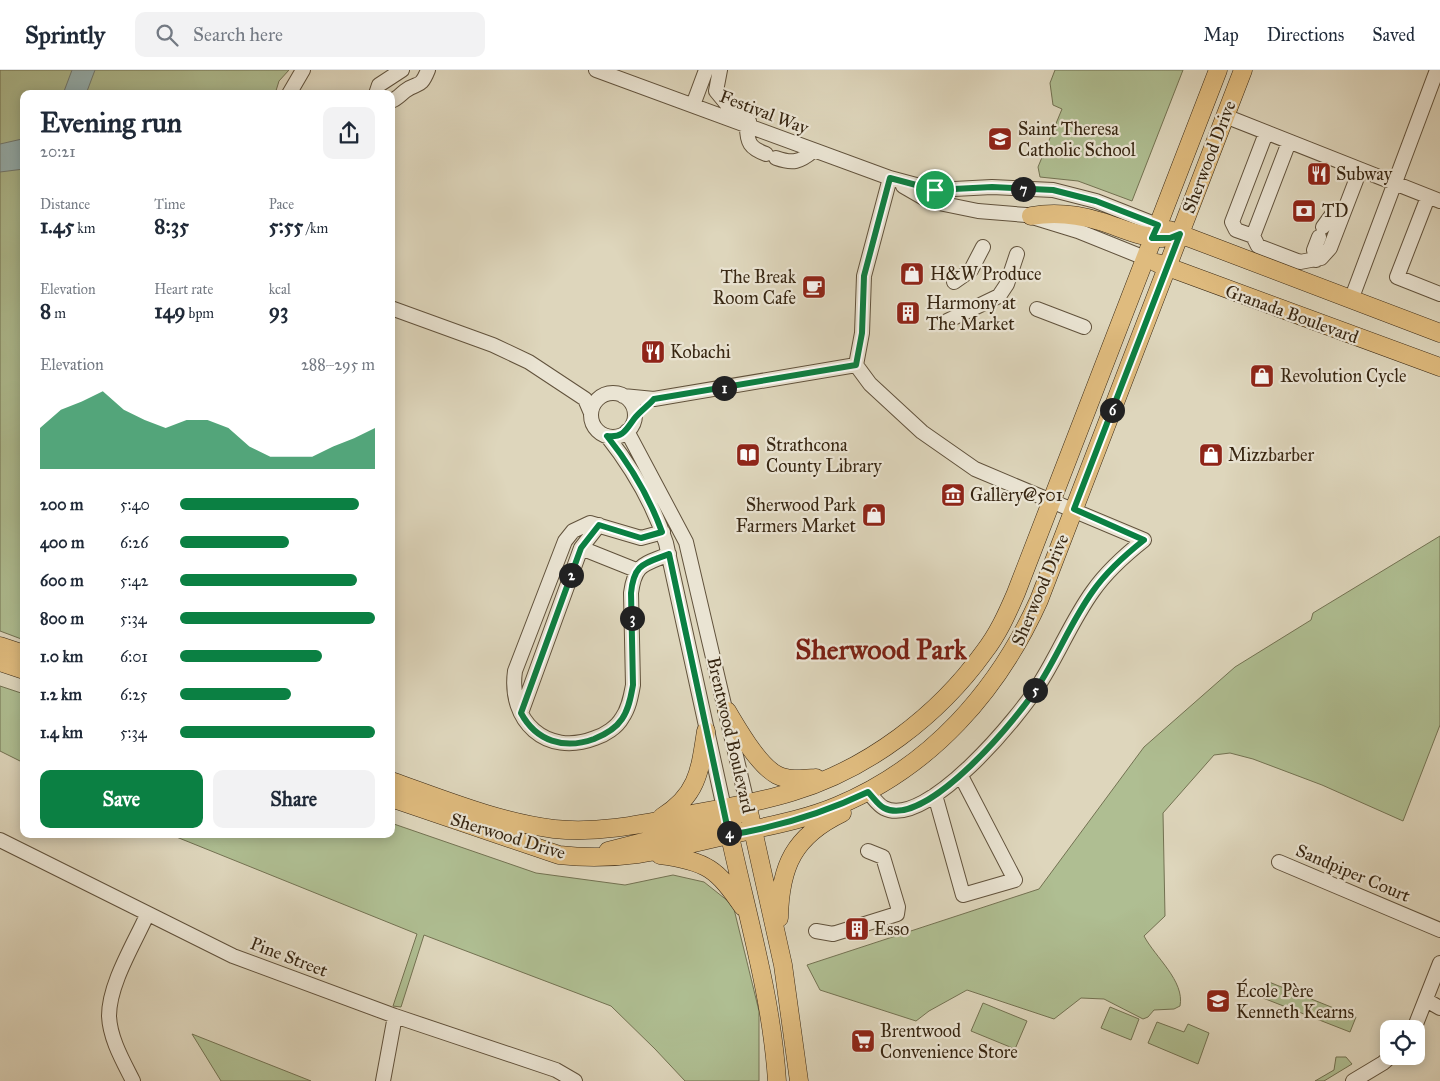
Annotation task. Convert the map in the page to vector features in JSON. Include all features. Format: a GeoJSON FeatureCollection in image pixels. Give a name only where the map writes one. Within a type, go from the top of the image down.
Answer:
{"type":"FeatureCollection","features":[{"type":"Feature","properties":{"kind":"main road","name":"Sherwood Drive"},"geometry":{"type":"LineString","coordinates":[[395,799],[559,855],[585,858],[620,858],[647,854],[726,821],[746,803],[792,792],[850,769],[886,746],[938,705],[968,673],[1002,625],[1053,501],[1218,70]]}},
{"type":"Feature","properties":{"kind":"main road","name":"Sherwood Drive"},"geometry":{"type":"LineString","coordinates":[[395,782],[510,821],[533,825],[589,831],[653,822],[726,821],[753,831],[836,807],[868,792],[908,767],[947,735],[988,690],[1024,635],[1243,70]]}},
{"type":"Feature","properties":{"kind":"main road","name":"Granada Boulevard"},"geometry":{"type":"LineString","coordinates":[[1031,216],[1049,213],[1070,214],[1155,231],[1180,234],[1440,333]]}},
{"type":"Feature","properties":{"kind":"main road","name":"Granada Boulevard"},"geometry":{"type":"LineString","coordinates":[[1145,258],[1440,367]]}},
{"type":"Feature","properties":{"kind":"main road"},"geometry":{"type":"LineString","coordinates":[[0,646],[20,653]]}},
{"type":"Feature","properties":{"kind":"main road"},"geometry":{"type":"LineString","coordinates":[[0,662],[20,669]]}},
{"type":"Feature","properties":{"kind":"main road"},"geometry":{"type":"LineString","coordinates":[[727,711],[762,762],[777,774],[793,779],[831,777]]}},
{"type":"Feature","properties":{"kind":"main road"},"geometry":{"type":"LineString","coordinates":[[653,822],[678,807],[692,790],[702,761],[706,731]]}},
{"type":"Feature","properties":{"kind":"main road"},"geometry":{"type":"LineString","coordinates":[[779,946],[780,886],[788,860],[808,834],[847,811],[868,792]]}},
{"type":"Feature","properties":{"kind":"main road","name":"Brentwood Boulevard"},"geometry":{"type":"LineString","coordinates":[[746,803],[779,946],[790,1004],[799,1081]]}},
{"type":"Feature","properties":{"kind":"main road"},"geometry":{"type":"LineString","coordinates":[[585,858],[643,840],[726,821]]}},
{"type":"Feature","properties":{"kind":"main road","name":"Brentwood Boulevard"},"geometry":{"type":"LineString","coordinates":[[726,821],[749,916],[773,1032],[777,1081]]}},
{"type":"Feature","properties":{"kind":"main road"},"geometry":{"type":"LineString","coordinates":[[647,854],[688,859],[708,868],[720,876],[749,916]]}},
{"type":"Feature","properties":{"kind":"street"},"geometry":{"type":"LineString","coordinates":[[291,90],[303,70]]}},
{"type":"Feature","properties":{"kind":"street"},"geometry":{"type":"LineString","coordinates":[[395,98],[407,89],[416,88],[424,82],[428,70]]}},
{"type":"Feature","properties":{"kind":"street","name":"Festival Way"},"geometry":{"type":"LineString","coordinates":[[596,70],[890,178],[935,190],[992,187],[1053,190],[1096,201],[1155,231]]}},
{"type":"Feature","properties":{"kind":"street"},"geometry":{"type":"LineString","coordinates":[[693,105],[706,70]]}},
{"type":"Feature","properties":{"kind":"street"},"geometry":{"type":"LineString","coordinates":[[720,70],[716,91],[730,108],[768,134]]}},
{"type":"Feature","properties":{"kind":"street"},"geometry":{"type":"LineString","coordinates":[[1351,300],[1437,70]]}},
{"type":"Feature","properties":{"kind":"street"},"geometry":{"type":"LineString","coordinates":[[401,72],[401,83],[407,89]]}},
{"type":"Feature","properties":{"kind":"street"},"geometry":{"type":"LineString","coordinates":[[377,90],[379,85],[401,72]]}},
{"type":"Feature","properties":{"kind":"street"},"geometry":{"type":"LineString","coordinates":[[1225,116],[1434,199],[1397,277],[1440,294]]}},
{"type":"Feature","properties":{"kind":"street"},"geometry":{"type":"LineString","coordinates":[[747,126],[747,141],[753,149],[789,163],[801,161],[813,151]]}},
{"type":"Feature","properties":{"kind":"street"},"geometry":{"type":"LineString","coordinates":[[1266,133],[1232,222],[1236,230],[1253,236],[1258,246],[1300,262],[1316,260],[1326,254],[1360,170]]}},
{"type":"Feature","properties":{"kind":"street"},"geometry":{"type":"LineString","coordinates":[[1253,236],[1290,142]]}},
{"type":"Feature","properties":{"kind":"street"},"geometry":{"type":"LineString","coordinates":[[868,792],[885,808],[907,811],[935,795],[961,776],[993,745],[1040,684],[1074,618],[1094,589],[1118,561],[1144,540],[975,469],[922,432],[870,384],[856,365],[862,333],[864,276],[890,178]]}},
{"type":"Feature","properties":{"kind":"street","name":"Festival Way"},"geometry":{"type":"LineString","coordinates":[[890,178],[929,201],[978,211],[1031,216],[1078,231],[1145,258]]}},
{"type":"Feature","properties":{"kind":"street"},"geometry":{"type":"LineString","coordinates":[[1316,260],[1314,250],[1330,216],[1344,211]]}},
{"type":"Feature","properties":{"kind":"street"},"geometry":{"type":"LineString","coordinates":[[954,282],[971,270],[983,247]]}},
{"type":"Feature","properties":{"kind":"street"},"geometry":{"type":"LineString","coordinates":[[947,321],[999,296],[1006,284],[1017,254]]}},
{"type":"Feature","properties":{"kind":"street"},"geometry":{"type":"LineString","coordinates":[[395,309],[493,345],[529,362],[585,399],[595,428],[607,436],[621,435],[654,399]]}},
{"type":"Feature","properties":{"kind":"street"},"geometry":{"type":"LineString","coordinates":[[1037,309],[1084,327]]}},
{"type":"Feature","properties":{"kind":"street"},"geometry":{"type":"LineString","coordinates":[[591,414],[597,400],[610,394],[654,399],[856,365]]}},
{"type":"Feature","properties":{"kind":"street"},"geometry":{"type":"LineString","coordinates":[[623,396],[632,406],[631,425]]}},
{"type":"Feature","properties":{"kind":"street","name":"Brentwood Boulevard"},"geometry":{"type":"LineString","coordinates":[[631,425],[686,542],[727,711],[746,803]]}},
{"type":"Feature","properties":{"kind":"street","name":"Brentwood Boulevard"},"geometry":{"type":"LineString","coordinates":[[607,436],[634,472],[653,507],[669,554],[726,821]]}},
{"type":"Feature","properties":{"kind":"street"},"geometry":{"type":"LineString","coordinates":[[636,570],[631,593],[633,685],[631,698],[622,719],[614,728],[600,736],[573,745],[558,744],[544,738],[532,729],[521,713],[513,683],[515,671],[560,550],[573,531],[590,523],[641,538],[662,532]]}},
{"type":"Feature","properties":{"kind":"street"},"geometry":{"type":"LineString","coordinates":[[521,713],[581,548],[599,525]]}},
{"type":"Feature","properties":{"kind":"street"},"geometry":{"type":"LineString","coordinates":[[581,548],[636,570],[669,554]]}},
{"type":"Feature","properties":{"kind":"street"},"geometry":{"type":"LineString","coordinates":[[935,795],[963,895],[1015,880],[961,776]]}},
{"type":"Feature","properties":{"kind":"street","name":"Pine Street"},"geometry":{"type":"LineString","coordinates":[[0,840],[147,915],[233,956],[396,1016],[556,1070],[575,1081]]}},
{"type":"Feature","properties":{"kind":"street"},"geometry":{"type":"LineString","coordinates":[[816,931],[833,934],[897,914],[898,907],[883,857],[868,851]]}},
{"type":"Feature","properties":{"kind":"street","name":"Sandpiper Court"},"geometry":{"type":"LineString","coordinates":[[1280,862],[1440,930]]}},
{"type":"Feature","properties":{"kind":"street"},"geometry":{"type":"LineString","coordinates":[[133,1081],[116,1048],[109,1015],[116,983],[147,915]]}},
{"type":"Feature","properties":{"kind":"street"},"geometry":{"type":"LineString","coordinates":[[1418,1020],[1440,963]]}},
{"type":"Feature","properties":{"kind":"street"},"geometry":{"type":"LineString","coordinates":[[1426,1000],[1440,1008]]}},
{"type":"Feature","properties":{"kind":"street"},"geometry":{"type":"LineString","coordinates":[[383,1081],[396,1016]]}},
{"type":"Feature","properties":{"kind":"street"},"geometry":{"type":"LineString","coordinates":[[1353,1081],[1380,1065]]}},
{"type":"Feature","properties":{"kind":"green space"},"geometry":{"type":"Polygon","coordinates":[[[0,70],[289,70],[279,81],[276,90],[20,90],[20,638],[0,631],[0,70]]]}},
{"type":"Feature","properties":{"kind":"green space"},"geometry":{"type":"Polygon","coordinates":[[[1055,70],[1183,70],[1132,201],[1078,181],[1040,177],[1038,167],[1062,109],[1053,105],[1050,83],[1055,70]]]}},
{"type":"Feature","properties":{"kind":"green space"},"geometry":{"type":"Polygon","coordinates":[[[1440,536],[1440,725],[1403,821],[1322,785],[1253,759],[1230,753],[1214,755],[1163,813],[1165,916],[1144,936],[1174,978],[1178,987],[1180,1006],[1174,1009],[1154,1010],[1148,1017],[1143,1019],[1104,999],[1081,998],[1054,1019],[967,990],[929,1011],[916,1021],[820,990],[807,965],[1039,889],[1144,747],[1235,667],[1311,620],[1313,613],[1440,536]]]}},
{"type":"Feature","properties":{"kind":"green space"},"geometry":{"type":"Polygon","coordinates":[[[0,686],[20,693],[20,761],[0,751],[0,686]]]}},
{"type":"Feature","properties":{"kind":"green space"},"geometry":{"type":"Polygon","coordinates":[[[395,824],[536,873],[625,885],[673,875],[704,882],[733,905],[759,1011],[759,1081],[685,1081],[611,1006],[424,935],[401,1007],[393,1006],[417,934],[179,838],[395,838],[395,824]]]}},
{"type":"Feature","properties":{"kind":"green space"},"geometry":{"type":"Polygon","coordinates":[[[1269,982],[1356,1017],[1350,1032],[1263,998],[1269,982]]]}},
{"type":"Feature","properties":{"kind":"green space"},"geometry":{"type":"Polygon","coordinates":[[[983,1003],[1027,1021],[1015,1049],[971,1031],[983,1003]]]}},
{"type":"Feature","properties":{"kind":"green space"},"geometry":{"type":"Polygon","coordinates":[[[1110,1007],[1139,1019],[1131,1040],[1101,1028],[1110,1007]]]}},
{"type":"Feature","properties":{"kind":"green space"},"geometry":{"type":"Polygon","coordinates":[[[1157,1022],[1184,1032],[1188,1024],[1209,1033],[1198,1064],[1148,1043],[1157,1022]]]}},
{"type":"Feature","properties":{"kind":"green space"},"geometry":{"type":"Polygon","coordinates":[[[192,1034],[311,1081],[221,1081],[192,1034]]]}},
{"type":"Feature","properties":{"kind":"green space"},"geometry":{"type":"Polygon","coordinates":[[[1336,1057],[1346,1057],[1352,1064],[1324,1081],[1315,1081],[1334,1070],[1336,1057]]]}},
{"type":"Feature","properties":{"kind":"water"},"geometry":{"type":"Polygon","coordinates":[[[72,70],[95,70],[88,90],[64,90],[72,70]]]}},
{"type":"Feature","properties":{"kind":"water"},"geometry":{"type":"Polygon","coordinates":[[[20,139],[20,170],[0,172],[0,144],[20,139]]]}},
{"type":"Feature","properties":{"kind":"place","name":"Saint Theresa Catholic School"},"geometry":{"type":"Point","coordinates":[1000,139]}},
{"type":"Feature","properties":{"kind":"place","name":"Subway"},"geometry":{"type":"Point","coordinates":[1319,174]}},
{"type":"Feature","properties":{"kind":"place","name":"TD"},"geometry":{"type":"Point","coordinates":[1304,211]}},
{"type":"Feature","properties":{"kind":"place","name":"H&W Produce"},"geometry":{"type":"Point","coordinates":[912,274]}},
{"type":"Feature","properties":{"kind":"place","name":"The Break Room Cafe"},"geometry":{"type":"Point","coordinates":[814,287]}},
{"type":"Feature","properties":{"kind":"place","name":"Harmony at The Market"},"geometry":{"type":"Point","coordinates":[908,313]}},
{"type":"Feature","properties":{"kind":"place","name":"Kobachi"},"geometry":{"type":"Point","coordinates":[653,352]}},
{"type":"Feature","properties":{"kind":"place","name":"Revolution Cycle"},"geometry":{"type":"Point","coordinates":[1262,376]}},
{"type":"Feature","properties":{"kind":"place","name":"Strathcona County Library"},"geometry":{"type":"Point","coordinates":[748,455]}},
{"type":"Feature","properties":{"kind":"place","name":"Mizzbarber"},"geometry":{"type":"Point","coordinates":[1211,455]}},
{"type":"Feature","properties":{"kind":"place","name":"Gallery@501"},"geometry":{"type":"Point","coordinates":[953,495]}},
{"type":"Feature","properties":{"kind":"place","name":"Sherwood Park Farmers Market"},"geometry":{"type":"Point","coordinates":[874,515]}},
{"type":"Feature","properties":{"kind":"place","name":"Esso"},"geometry":{"type":"Point","coordinates":[857,929]}},
{"type":"Feature","properties":{"kind":"place","name":"École Père Kenneth Kearns"},"geometry":{"type":"Point","coordinates":[1218,1001]}},
{"type":"Feature","properties":{"kind":"place","name":"Brentwood Convenience Store"},"geometry":{"type":"Point","coordinates":[863,1041]}},
{"type":"Feature","properties":{"kind":"district","name":"Sherwood Park"},"geometry":{"type":"Point","coordinates":[881,649]}},
{"type":"Feature","properties":{"kind":"route"},"geometry":{"type":"LineString","coordinates":[[890,178],[935,190],[992,187],[1053,190],[1096,201],[1158,225],[1152,238],[1170,238],[1180,234],[1074,509],[1144,540],[1123,557],[1094,589],[1074,618],[1040,684],[993,745],[961,776],[927,800],[907,811],[885,808],[868,792],[836,807],[795,820],[729,835],[669,554],[640,566],[636,570],[631,593],[633,685],[628,706],[622,719],[614,728],[589,741],[573,745],[558,744],[544,738],[532,729],[521,713],[581,548],[599,525],[641,538],[662,532],[653,507],[634,472],[607,436],[614,437],[627,431],[632,426],[634,419],[654,399],[856,365],[862,333],[864,276],[890,178]]}}]}
